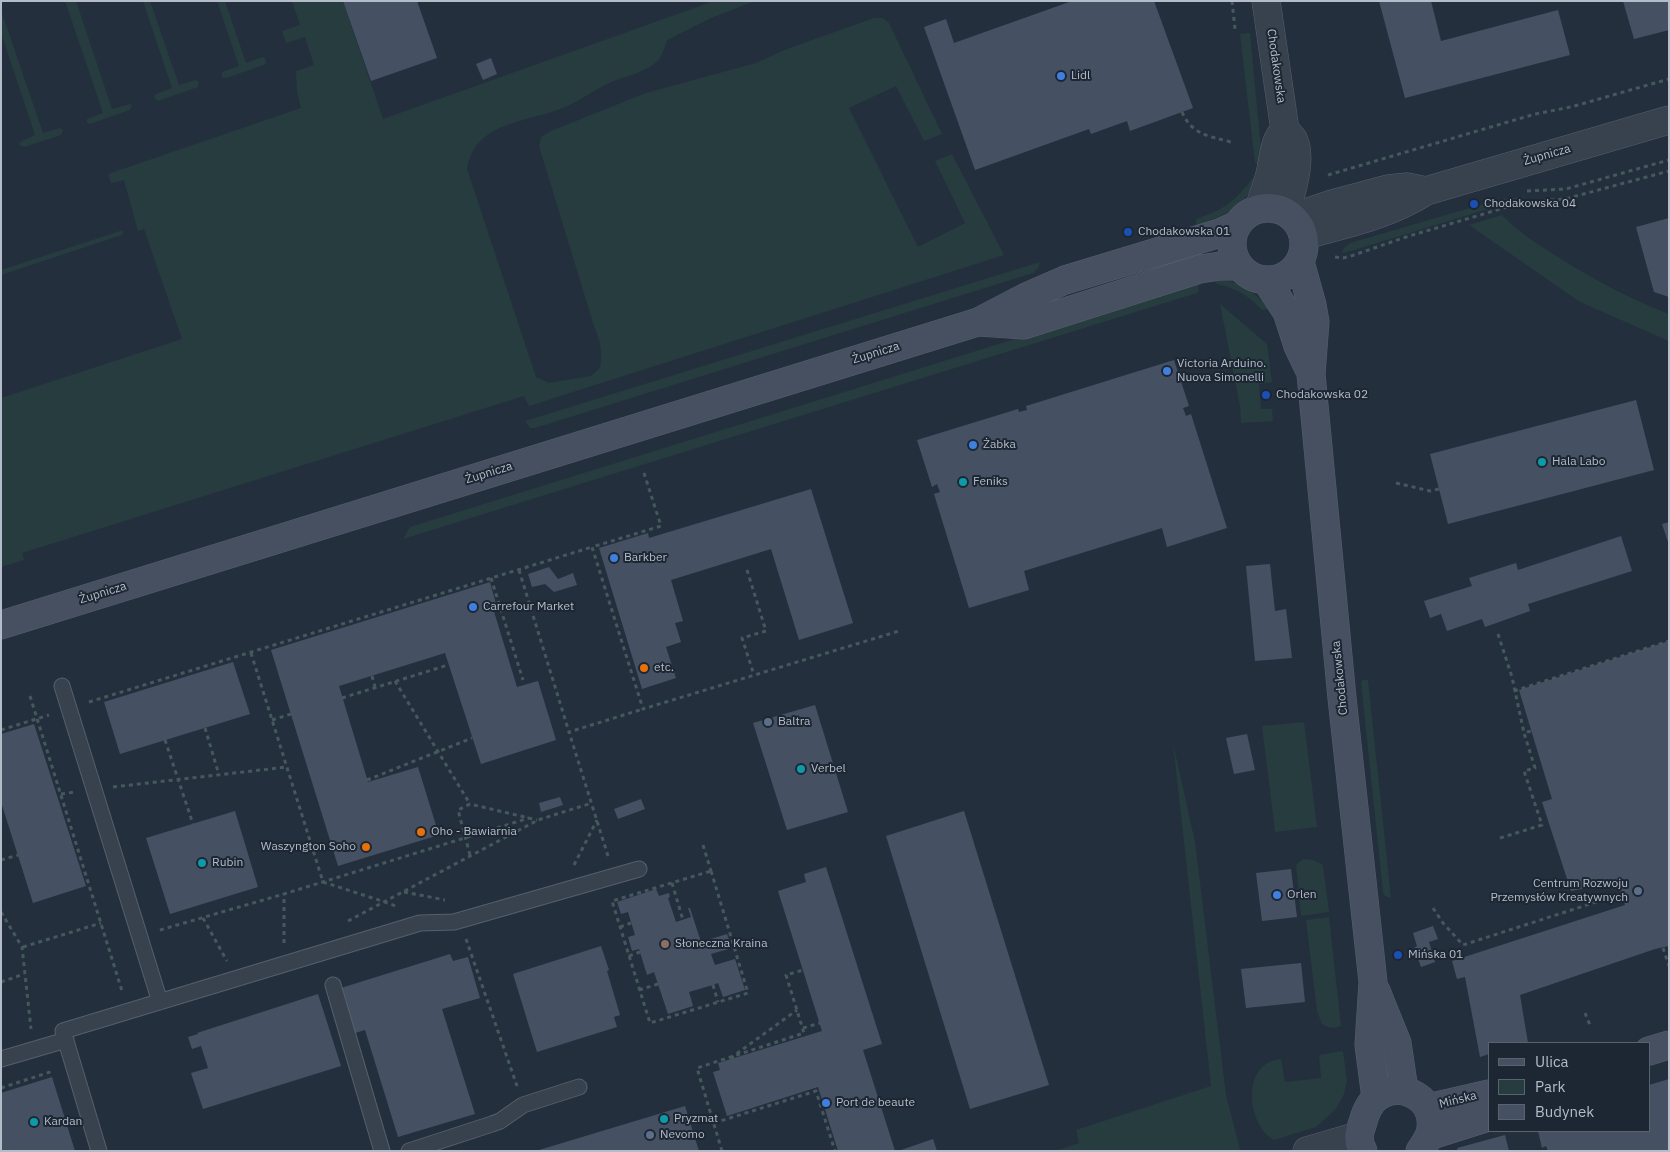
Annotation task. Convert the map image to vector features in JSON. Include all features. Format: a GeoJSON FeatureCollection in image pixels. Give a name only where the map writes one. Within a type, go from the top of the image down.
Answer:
{"type":"FeatureCollection","features":[{"type":"Feature","properties":{"kind":"street","name":"Chodakowska"},"geometry":{"type":"LineString","coordinates":[[1266,1],[1285,130],[1293,139],[1296,150],[1297,236],[1315,322],[1311,374],[1342,698],[1373,982],[1369,1045],[1376,1098]]}},
{"type":"Feature","properties":{"kind":"street","name":"Żupnicza"},"geometry":{"type":"LineString","coordinates":[[1297,236],[1387,212],[1411,201],[1426,191],[1669,120]]}},
{"type":"Feature","properties":{"kind":"street"},"geometry":{"type":"LineString","coordinates":[[1259,208],[1270,174],[1276,143],[1285,130]]}},
{"type":"Feature","properties":{"kind":"street"},"geometry":{"type":"LineString","coordinates":[[1269,207],[1297,236],[1287,275],[1277,279],[1256,279],[1246,274],[1234,257],[1231,247],[1235,226],[1250,212],[1259,208],[1269,207]]}},
{"type":"Feature","properties":{"kind":"street","name":"Żupnicza"},"geometry":{"type":"LineString","coordinates":[[1,624],[978,322],[1026,297],[1066,280],[1220,233],[1235,226]]}},
{"type":"Feature","properties":{"kind":"street","name":"Żupnicza"},"geometry":{"type":"LineString","coordinates":[[978,322],[1024,325],[1200,269],[1239,266]]}},
{"type":"Feature","properties":{"kind":"street","name":"Chodakowska"},"geometry":{"type":"LineString","coordinates":[[1266,280],[1287,312],[1298,346],[1311,374]]}},
{"type":"Feature","properties":{"kind":"street","name":"Chodakowska"},"geometry":{"type":"LineString","coordinates":[[1373,982],[1396,1043],[1404,1090]]}},
{"type":"Feature","properties":{"kind":"street"},"geometry":{"type":"LineString","coordinates":[[1650,1051],[1669,1045]]}},
{"type":"Feature","properties":{"kind":"street"},"geometry":{"type":"LineString","coordinates":[[1308,1151],[1360,1144],[1366,1112],[1376,1098],[1392,1090],[1404,1090],[1415,1094],[1428,1108],[1431,1117],[1425,1143]]}},
{"type":"Feature","properties":{"kind":"street","name":"Mińska"},"geometry":{"type":"LineString","coordinates":[[1428,1108],[1488,1094]]}},
{"type":"Feature","properties":{"kind":"street","name":"Mińska"},"geometry":{"type":"LineString","coordinates":[[1425,1143],[1488,1117]]}},
{"type":"Feature","properties":{"kind":"lane"},"geometry":{"type":"LineString","coordinates":[[62,686],[160,1002]]}},
{"type":"Feature","properties":{"kind":"lane"},"geometry":{"type":"LineString","coordinates":[[98,1151],[63,1031],[420,923],[454,922],[639,869]]}},
{"type":"Feature","properties":{"kind":"lane"},"geometry":{"type":"LineString","coordinates":[[333,985],[382,1151]]}},
{"type":"Feature","properties":{"kind":"lane"},"geometry":{"type":"LineString","coordinates":[[1,1059],[66,1040]]}},
{"type":"Feature","properties":{"kind":"lane"},"geometry":{"type":"LineString","coordinates":[[410,1151],[500,1121],[523,1104],[578,1087]]}},
{"type":"Feature","properties":{"kind":"path"},"geometry":{"type":"LineString","coordinates":[[1232,1],[1235,29]]}},
{"type":"Feature","properties":{"kind":"path"},"geometry":{"type":"LineString","coordinates":[[1320,179],[1334,172],[1535,114],[1571,107],[1669,79]]}},
{"type":"Feature","properties":{"kind":"path"},"geometry":{"type":"LineString","coordinates":[[1182,112],[1186,122],[1195,131],[1232,142]]}},
{"type":"Feature","properties":{"kind":"path"},"geometry":{"type":"LineString","coordinates":[[1522,191],[1566,190],[1669,160]]}},
{"type":"Feature","properties":{"kind":"path"},"geometry":{"type":"LineString","coordinates":[[1297,236],[1343,258],[1524,202],[1572,198],[1669,170]]}},
{"type":"Feature","properties":{"kind":"path"},"geometry":{"type":"LineString","coordinates":[[1,730],[660,526],[644,473]]}},
{"type":"Feature","properties":{"kind":"path"},"geometry":{"type":"LineString","coordinates":[[1396,483],[1430,491],[1439,489]]}},
{"type":"Feature","properties":{"kind":"path"},"geometry":{"type":"LineString","coordinates":[[592,547],[643,709]]}},
{"type":"Feature","properties":{"kind":"path"},"geometry":{"type":"LineString","coordinates":[[519,570],[614,876]]}},
{"type":"Feature","properties":{"kind":"path"},"geometry":{"type":"LineString","coordinates":[[747,570],[766,630],[742,638],[754,675]]}},
{"type":"Feature","properties":{"kind":"path"},"geometry":{"type":"LineString","coordinates":[[491,578],[523,680]]}},
{"type":"Feature","properties":{"kind":"path"},"geometry":{"type":"LineString","coordinates":[[570,732],[900,631]]}},
{"type":"Feature","properties":{"kind":"path"},"geometry":{"type":"LineString","coordinates":[[1498,634],[1512,677],[1534,768],[1524,771],[1542,825],[1500,838]]}},
{"type":"Feature","properties":{"kind":"path"},"geometry":{"type":"LineString","coordinates":[[1514,691],[1669,641]]}},
{"type":"Feature","properties":{"kind":"path"},"geometry":{"type":"LineString","coordinates":[[251,653],[323,882]]}},
{"type":"Feature","properties":{"kind":"path"},"geometry":{"type":"LineString","coordinates":[[342,698],[448,665]]}},
{"type":"Feature","properties":{"kind":"path"},"geometry":{"type":"LineString","coordinates":[[372,676],[375,687]]}},
{"type":"Feature","properties":{"kind":"path"},"geometry":{"type":"LineString","coordinates":[[395,681],[470,804]]}},
{"type":"Feature","properties":{"kind":"path"},"geometry":{"type":"LineString","coordinates":[[30,696],[128,1012]]}},
{"type":"Feature","properties":{"kind":"path"},"geometry":{"type":"LineString","coordinates":[[272,720],[291,714]]}},
{"type":"Feature","properties":{"kind":"path"},"geometry":{"type":"LineString","coordinates":[[205,728],[219,775]]}},
{"type":"Feature","properties":{"kind":"path"},"geometry":{"type":"LineString","coordinates":[[1524,733],[1531,731]]}},
{"type":"Feature","properties":{"kind":"path"},"geometry":{"type":"LineString","coordinates":[[368,780],[472,738]]}},
{"type":"Feature","properties":{"kind":"path"},"geometry":{"type":"LineString","coordinates":[[165,740],[193,824]]}},
{"type":"Feature","properties":{"kind":"path"},"geometry":{"type":"LineString","coordinates":[[61,794],[287,767]]}},
{"type":"Feature","properties":{"kind":"path"},"geometry":{"type":"LineString","coordinates":[[345,923],[538,820],[592,803]]}},
{"type":"Feature","properties":{"kind":"path"},"geometry":{"type":"LineString","coordinates":[[470,855],[458,810],[470,804],[538,820]]}},
{"type":"Feature","properties":{"kind":"path"},"geometry":{"type":"LineString","coordinates":[[140,936],[284,894],[529,818]]}},
{"type":"Feature","properties":{"kind":"path"},"geometry":{"type":"LineString","coordinates":[[561,891],[597,819]]}},
{"type":"Feature","properties":{"kind":"path"},"geometry":{"type":"LineString","coordinates":[[703,845],[711,871],[748,992],[650,1023],[612,901],[711,871]]}},
{"type":"Feature","properties":{"kind":"path"},"geometry":{"type":"LineString","coordinates":[[1,860],[18,855]]}},
{"type":"Feature","properties":{"kind":"path"},"geometry":{"type":"LineString","coordinates":[[323,882],[385,902],[465,936],[523,1104]]}},
{"type":"Feature","properties":{"kind":"path"},"geometry":{"type":"LineString","coordinates":[[672,883],[684,920]]}},
{"type":"Feature","properties":{"kind":"path"},"geometry":{"type":"LineString","coordinates":[[284,894],[284,949]]}},
{"type":"Feature","properties":{"kind":"path"},"geometry":{"type":"LineString","coordinates":[[1433,908],[1443,923],[1463,945],[1621,894]]}},
{"type":"Feature","properties":{"kind":"path"},"geometry":{"type":"LineString","coordinates":[[1,912],[22,948],[36,1076]]}},
{"type":"Feature","properties":{"kind":"path"},"geometry":{"type":"LineString","coordinates":[[203,918],[231,967]]}},
{"type":"Feature","properties":{"kind":"path"},"geometry":{"type":"LineString","coordinates":[[22,948],[101,923]]}},
{"type":"Feature","properties":{"kind":"path"},"geometry":{"type":"LineString","coordinates":[[620,927],[631,924]]}},
{"type":"Feature","properties":{"kind":"path"},"geometry":{"type":"LineString","coordinates":[[1664,948],[1669,966]]}},
{"type":"Feature","properties":{"kind":"path"},"geometry":{"type":"LineString","coordinates":[[629,956],[640,952]]}},
{"type":"Feature","properties":{"kind":"path"},"geometry":{"type":"LineString","coordinates":[[722,1151],[697,1068],[804,1033],[786,975],[803,970]]}},
{"type":"Feature","properties":{"kind":"path"},"geometry":{"type":"LineString","coordinates":[[1,982],[24,974]]}},
{"type":"Feature","properties":{"kind":"path"},"geometry":{"type":"LineString","coordinates":[[639,990],[658,984]]}},
{"type":"Feature","properties":{"kind":"path"},"geometry":{"type":"LineString","coordinates":[[712,985],[718,1002]]}},
{"type":"Feature","properties":{"kind":"path"},"geometry":{"type":"LineString","coordinates":[[732,1058],[797,1010]]}},
{"type":"Feature","properties":{"kind":"path"},"geometry":{"type":"LineString","coordinates":[[1585,1013],[1590,1025]]}},
{"type":"Feature","properties":{"kind":"path"},"geometry":{"type":"LineString","coordinates":[[803,1028],[820,1022]]}},
{"type":"Feature","properties":{"kind":"path"},"geometry":{"type":"LineString","coordinates":[[1,1088],[73,1065]]}},
{"type":"Feature","properties":{"kind":"path"},"geometry":{"type":"LineString","coordinates":[[714,1124],[816,1091],[831,1132],[835,1151]]}},
{"type":"Feature","properties":{"kind":"green space"},"geometry":{"type":"Polygon","coordinates":[[[65,1],[76,1],[112,109],[130,104],[132,106],[130,110],[90,124],[87,122],[87,119],[103,113],[65,1]]]}},
{"type":"Feature","properties":{"kind":"green space"},"geometry":{"type":"Polygon","coordinates":[[[143,1],[150,1],[179,85],[196,80],[199,82],[198,87],[158,101],[154,98],[156,94],[172,88],[143,1]]]}},
{"type":"Feature","properties":{"kind":"green space"},"geometry":{"type":"Polygon","coordinates":[[[217,1],[225,1],[246,63],[263,57],[266,63],[264,65],[226,78],[222,77],[222,72],[239,66],[217,1]]]}},
{"type":"Feature","properties":{"kind":"green space"},"geometry":{"type":"Polygon","coordinates":[[[292,1],[343,1],[383,119],[714,1],[755,1],[711,18],[667,40],[660,58],[650,67],[609,83],[565,107],[492,132],[481,141],[472,153],[467,169],[536,377],[549,383],[591,376],[600,368],[601,351],[539,146],[541,137],[551,131],[646,93],[756,63],[787,49],[874,18],[883,18],[889,23],[942,134],[924,141],[896,86],[849,108],[918,247],[965,223],[935,161],[952,154],[1004,255],[529,406],[524,396],[22,553],[24,560],[1,567],[1,398],[182,339],[144,229],[138,231],[124,180],[111,183],[108,174],[301,108],[297,92],[296,71],[314,65],[305,37],[286,43],[282,31],[300,25],[292,1]]]}},
{"type":"Feature","properties":{"kind":"green space"},"geometry":{"type":"Polygon","coordinates":[[[1,10],[43,133],[60,128],[63,130],[61,135],[24,147],[19,145],[20,142],[35,135],[1,33],[1,10]]]}},
{"type":"Feature","properties":{"kind":"green space"},"geometry":{"type":"Polygon","coordinates":[[[1250,33],[1262,165],[1255,163],[1240,34],[1250,33]]]}},
{"type":"Feature","properties":{"kind":"green space"},"geometry":{"type":"Polygon","coordinates":[[[1253,178],[1259,179],[1247,196],[1233,209],[1216,218],[1196,225],[1196,219],[1228,204],[1253,178]]]}},
{"type":"Feature","properties":{"kind":"green space"},"geometry":{"type":"Polygon","coordinates":[[[1527,197],[1342,253],[1344,248],[1350,243],[1501,199],[1527,197]]]}},
{"type":"Feature","properties":{"kind":"green space"},"geometry":{"type":"Polygon","coordinates":[[[1502,215],[1529,238],[1571,265],[1626,295],[1669,314],[1669,341],[1580,302],[1469,225],[1502,215]]]}},
{"type":"Feature","properties":{"kind":"green space"},"geometry":{"type":"Polygon","coordinates":[[[123,230],[122,235],[1,275],[1,270],[123,230]]]}},
{"type":"Feature","properties":{"kind":"green space"},"geometry":{"type":"Polygon","coordinates":[[[1040,262],[1038,268],[1033,273],[535,428],[530,428],[525,421],[1040,262]]]}},
{"type":"Feature","properties":{"kind":"green space"},"geometry":{"type":"Polygon","coordinates":[[[1213,279],[1230,281],[1244,287],[1257,296],[1269,309],[1262,310],[1242,293],[1217,284],[1213,279]]]}},
{"type":"Feature","properties":{"kind":"green space"},"geometry":{"type":"Polygon","coordinates":[[[1198,282],[1199,289],[1197,293],[403,539],[410,527],[1198,282]]]}},
{"type":"Feature","properties":{"kind":"green space"},"geometry":{"type":"Polygon","coordinates":[[[1220,304],[1267,344],[1272,382],[1259,384],[1261,409],[1272,409],[1273,421],[1241,423],[1240,406],[1220,304]]]}},
{"type":"Feature","properties":{"kind":"green space"},"geometry":{"type":"Polygon","coordinates":[[[1368,680],[1391,898],[1385,896],[1383,892],[1361,682],[1368,680]]]}},
{"type":"Feature","properties":{"kind":"green space"},"geometry":{"type":"Polygon","coordinates":[[[1304,722],[1317,827],[1275,832],[1262,726],[1304,722]]]}},
{"type":"Feature","properties":{"kind":"green space"},"geometry":{"type":"Polygon","coordinates":[[[1173,743],[1195,842],[1226,1095],[1240,1149],[1235,1151],[1055,1151],[1079,1143],[1076,1130],[1211,1086],[1173,743]]]}},
{"type":"Feature","properties":{"kind":"green space"},"geometry":{"type":"Polygon","coordinates":[[[1303,859],[1313,860],[1323,865],[1329,912],[1301,916],[1296,865],[1303,859]]]}},
{"type":"Feature","properties":{"kind":"green space"},"geometry":{"type":"Polygon","coordinates":[[[1329,917],[1341,1026],[1333,1028],[1322,1024],[1317,1011],[1306,920],[1329,917]]]}},
{"type":"Feature","properties":{"kind":"green space"},"geometry":{"type":"Polygon","coordinates":[[[1343,1051],[1347,1081],[1344,1094],[1336,1109],[1316,1127],[1274,1140],[1266,1134],[1255,1115],[1252,1104],[1254,1081],[1259,1071],[1268,1063],[1281,1059],[1285,1082],[1321,1078],[1319,1055],[1343,1051]]]}},
{"type":"Feature","properties":{"kind":"building"},"geometry":{"type":"Polygon","coordinates":[[[343,1],[417,1],[437,58],[371,81],[343,1]]]}},
{"type":"Feature","properties":{"kind":"building","name":"Lidl"},"geometry":{"type":"Polygon","coordinates":[[[1072,1],[1154,1],[1193,108],[1130,131],[1127,121],[1091,134],[1089,129],[975,170],[924,27],[946,19],[954,43],[1072,1]]]}},
{"type":"Feature","properties":{"kind":"building"},"geometry":{"type":"Polygon","coordinates":[[[1379,1],[1431,1],[1441,41],[1558,10],[1570,55],[1405,98],[1379,1]]]}},
{"type":"Feature","properties":{"kind":"building"},"geometry":{"type":"Polygon","coordinates":[[[1623,1],[1669,1],[1669,30],[1634,39],[1623,1]]]}},
{"type":"Feature","properties":{"kind":"building"},"geometry":{"type":"Polygon","coordinates":[[[491,58],[497,74],[483,80],[476,64],[491,58]]]}},
{"type":"Feature","properties":{"kind":"building"},"geometry":{"type":"Polygon","coordinates":[[[1669,218],[1669,297],[1654,292],[1636,227],[1669,218]]]}},
{"type":"Feature","properties":{"kind":"building","name":"Feniks"},"geometry":{"type":"Polygon","coordinates":[[[1174,360],[1189,406],[1183,408],[1186,416],[1191,414],[1227,528],[1167,547],[1162,528],[1024,571],[1029,590],[969,608],[934,494],[940,492],[937,484],[932,487],[917,440],[1018,409],[1019,412],[1027,410],[1026,406],[1174,360]]]}},
{"type":"Feature","properties":{"kind":"building","name":"Hala Labo"},"geometry":{"type":"Polygon","coordinates":[[[1636,400],[1654,470],[1448,524],[1430,454],[1636,400]]]}},
{"type":"Feature","properties":{"kind":"building"},"geometry":{"type":"Polygon","coordinates":[[[811,489],[853,623],[799,640],[771,549],[671,580],[683,621],[675,623],[681,642],[666,647],[676,678],[642,689],[599,548],[648,533],[649,538],[811,489]]]}},
{"type":"Feature","properties":{"kind":"building"},"geometry":{"type":"Polygon","coordinates":[[[1669,522],[1669,542],[1668,542],[1662,524],[1669,522]]]}},
{"type":"Feature","properties":{"kind":"building"},"geometry":{"type":"Polygon","coordinates":[[[1621,536],[1632,571],[1528,604],[1530,611],[1485,627],[1482,619],[1447,631],[1441,614],[1430,618],[1424,601],[1472,586],[1469,578],[1516,563],[1518,570],[1621,536]]]}},
{"type":"Feature","properties":{"kind":"building"},"geometry":{"type":"Polygon","coordinates":[[[1270,564],[1275,611],[1286,609],[1292,658],[1255,661],[1246,566],[1270,564]]]}},
{"type":"Feature","properties":{"kind":"building"},"geometry":{"type":"Polygon","coordinates":[[[549,567],[558,579],[573,573],[577,585],[554,592],[545,584],[532,587],[528,574],[549,567]]]}},
{"type":"Feature","properties":{"kind":"building"},"geometry":{"type":"Polygon","coordinates":[[[490,582],[496,604],[492,605],[517,687],[538,681],[556,740],[481,764],[445,653],[339,686],[368,782],[418,767],[439,835],[338,866],[271,650],[490,582]]]}},
{"type":"Feature","properties":{"kind":"building"},"geometry":{"type":"Polygon","coordinates":[[[1669,641],[1669,946],[1655,949],[1520,995],[1528,1042],[1488,1042],[1488,1054],[1480,1057],[1465,977],[1457,979],[1452,961],[1625,905],[1617,882],[1571,891],[1542,802],[1552,799],[1519,690],[1669,641]]]}},
{"type":"Feature","properties":{"kind":"building"},"geometry":{"type":"Polygon","coordinates":[[[233,662],[250,714],[120,754],[104,702],[233,662]]]}},
{"type":"Feature","properties":{"kind":"building","name":"Verbel"},"geometry":{"type":"Polygon","coordinates":[[[815,705],[848,812],[787,830],[753,723],[815,705]]]}},
{"type":"Feature","properties":{"kind":"building"},"geometry":{"type":"Polygon","coordinates":[[[34,724],[86,886],[33,903],[1,802],[1,734],[34,724]]]}},
{"type":"Feature","properties":{"kind":"building"},"geometry":{"type":"Polygon","coordinates":[[[1247,734],[1255,770],[1234,774],[1226,738],[1247,734]]]}},
{"type":"Feature","properties":{"kind":"building"},"geometry":{"type":"Polygon","coordinates":[[[560,797],[563,805],[541,812],[539,803],[560,797]]]}},
{"type":"Feature","properties":{"kind":"building"},"geometry":{"type":"Polygon","coordinates":[[[641,799],[645,809],[618,819],[614,809],[641,799]]]}},
{"type":"Feature","properties":{"kind":"building","name":"Rubin"},"geometry":{"type":"Polygon","coordinates":[[[235,811],[258,887],[170,914],[146,838],[235,811]]]}},
{"type":"Feature","properties":{"kind":"building"},"geometry":{"type":"Polygon","coordinates":[[[964,811],[1049,1085],[970,1109],[886,836],[964,811]]]}},
{"type":"Feature","properties":{"kind":"building"},"geometry":{"type":"Polygon","coordinates":[[[826,867],[882,1044],[863,1050],[895,1151],[838,1151],[818,1087],[727,1116],[713,1072],[720,1070],[718,1063],[822,1031],[778,891],[806,882],[804,874],[826,867]]]}},
{"type":"Feature","properties":{"kind":"building","name":"Orlen"},"geometry":{"type":"Polygon","coordinates":[[[1291,869],[1297,917],[1262,921],[1256,873],[1291,869]]]}},
{"type":"Feature","properties":{"kind":"building"},"geometry":{"type":"Polygon","coordinates":[[[656,889],[659,896],[669,893],[670,897],[668,898],[676,922],[691,917],[688,908],[690,908],[701,942],[727,934],[732,948],[711,954],[715,965],[735,959],[745,990],[723,997],[718,983],[689,992],[693,1006],[668,1014],[654,972],[647,975],[639,949],[632,951],[628,937],[635,935],[628,912],[621,914],[617,902],[656,889]]]}},
{"type":"Feature","properties":{"kind":"building"},"geometry":{"type":"Polygon","coordinates":[[[1433,926],[1438,939],[1429,942],[1435,962],[1421,967],[1414,948],[1417,946],[1413,933],[1433,926]]]}},
{"type":"Feature","properties":{"kind":"building"},"geometry":{"type":"Polygon","coordinates":[[[601,946],[620,1015],[614,1017],[617,1027],[537,1052],[513,974],[601,946]]]}},
{"type":"Feature","properties":{"kind":"building"},"geometry":{"type":"Polygon","coordinates":[[[450,954],[453,961],[468,957],[480,998],[442,1009],[475,1114],[398,1137],[365,1030],[355,1033],[341,988],[450,954]]]}},
{"type":"Feature","properties":{"kind":"building"},"geometry":{"type":"Polygon","coordinates":[[[1301,963],[1305,1002],[1246,1008],[1241,969],[1301,963]]]}},
{"type":"Feature","properties":{"kind":"building"},"geometry":{"type":"Polygon","coordinates":[[[318,994],[341,1066],[203,1109],[191,1073],[208,1068],[201,1046],[192,1049],[188,1037],[318,994]]]}},
{"type":"Feature","properties":{"kind":"building","name":"Kardan"},"geometry":{"type":"Polygon","coordinates":[[[52,1077],[75,1151],[1,1151],[1,1093],[52,1077]]]}},
{"type":"Feature","properties":{"kind":"building"},"geometry":{"type":"Polygon","coordinates":[[[1669,1079],[1669,1151],[1548,1151],[1546,1146],[1542,1148],[1538,1132],[1650,1132],[1650,1085],[1669,1079]]]}},
{"type":"Feature","properties":{"kind":"building","name":"Pryzmat"},"geometry":{"type":"Polygon","coordinates":[[[685,1106],[699,1151],[539,1151],[539,1150],[685,1106]]]}},
{"type":"Feature","properties":{"kind":"building"},"geometry":{"type":"Polygon","coordinates":[[[1505,1135],[1509,1151],[1458,1151],[1457,1148],[1505,1135]]]}},
{"type":"Feature","properties":{"kind":"building"},"geometry":{"type":"Polygon","coordinates":[[[933,1139],[937,1151],[901,1151],[901,1150],[933,1139]]]}},
{"type":"Feature","properties":{"kind":"place","name":"Lidl"},"geometry":{"type":"Point","coordinates":[1061,76]}},
{"type":"Feature","properties":{"kind":"place","name":"Chodakowska 04"},"geometry":{"type":"Point","coordinates":[1474,204]}},
{"type":"Feature","properties":{"kind":"place","name":"Chodakowska 01"},"geometry":{"type":"Point","coordinates":[1128,232]}},
{"type":"Feature","properties":{"kind":"place","name":"Victoria Arduino. Nuova Simonelli"},"geometry":{"type":"Point","coordinates":[1167,371]}},
{"type":"Feature","properties":{"kind":"place","name":"Chodakowska 02"},"geometry":{"type":"Point","coordinates":[1266,395]}},
{"type":"Feature","properties":{"kind":"place","name":"Żabka"},"geometry":{"type":"Point","coordinates":[973,445]}},
{"type":"Feature","properties":{"kind":"place","name":"Hala Labo"},"geometry":{"type":"Point","coordinates":[1542,462]}},
{"type":"Feature","properties":{"kind":"place","name":"Feniks"},"geometry":{"type":"Point","coordinates":[963,482]}},
{"type":"Feature","properties":{"kind":"place","name":"Barkber"},"geometry":{"type":"Point","coordinates":[614,558]}},
{"type":"Feature","properties":{"kind":"place","name":"Carrefour Market"},"geometry":{"type":"Point","coordinates":[473,607]}},
{"type":"Feature","properties":{"kind":"place","name":"etc."},"geometry":{"type":"Point","coordinates":[644,668]}},
{"type":"Feature","properties":{"kind":"place","name":"Baltra"},"geometry":{"type":"Point","coordinates":[768,722]}},
{"type":"Feature","properties":{"kind":"place","name":"Verbel"},"geometry":{"type":"Point","coordinates":[801,769]}},
{"type":"Feature","properties":{"kind":"place","name":"Oho - Bawiarnia"},"geometry":{"type":"Point","coordinates":[421,832]}},
{"type":"Feature","properties":{"kind":"place","name":"Waszyngton Soho"},"geometry":{"type":"Point","coordinates":[366,847]}},
{"type":"Feature","properties":{"kind":"place","name":"Rubin"},"geometry":{"type":"Point","coordinates":[202,863]}},
{"type":"Feature","properties":{"kind":"place","name":"Centrum Rozwoju Przemysłów Kreatywnych"},"geometry":{"type":"Point","coordinates":[1638,891]}},
{"type":"Feature","properties":{"kind":"place","name":"Orlen"},"geometry":{"type":"Point","coordinates":[1277,895]}},
{"type":"Feature","properties":{"kind":"place","name":"Słoneczna Kraina"},"geometry":{"type":"Point","coordinates":[665,944]}},
{"type":"Feature","properties":{"kind":"place","name":"Mińska 01"},"geometry":{"type":"Point","coordinates":[1398,955]}},
{"type":"Feature","properties":{"kind":"place","name":"Port de beaute"},"geometry":{"type":"Point","coordinates":[826,1103]}},
{"type":"Feature","properties":{"kind":"place","name":"Pryzmat"},"geometry":{"type":"Point","coordinates":[664,1119]}},
{"type":"Feature","properties":{"kind":"place","name":"Kardan"},"geometry":{"type":"Point","coordinates":[34,1122]}},
{"type":"Feature","properties":{"kind":"place","name":"Nevomo"},"geometry":{"type":"Point","coordinates":[650,1135]}}]}
